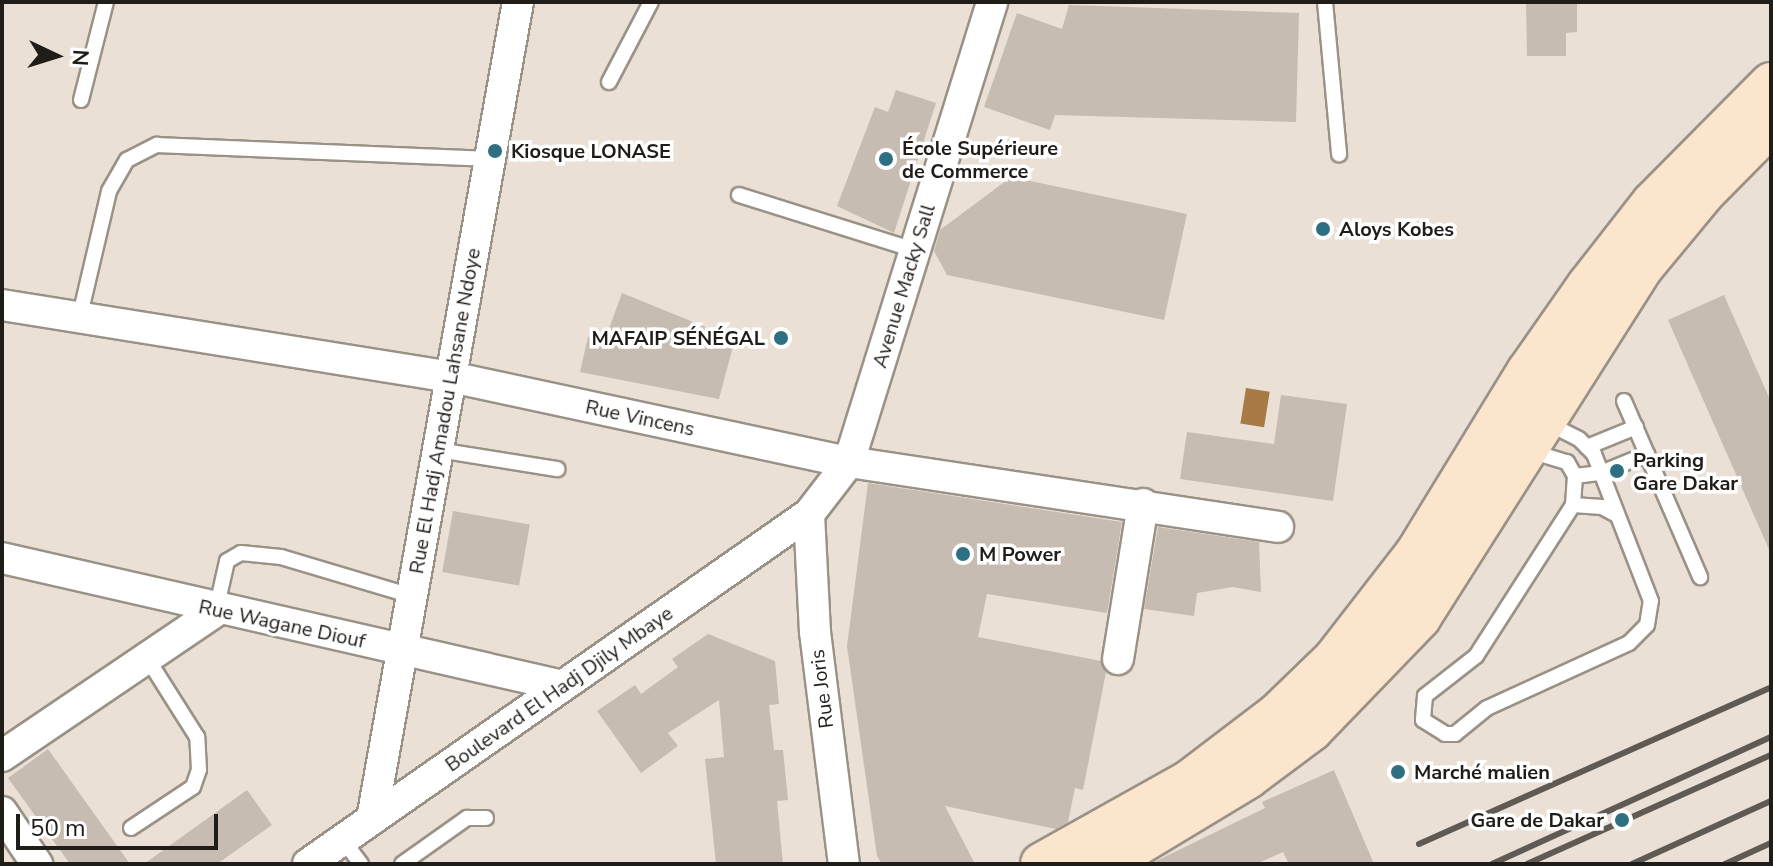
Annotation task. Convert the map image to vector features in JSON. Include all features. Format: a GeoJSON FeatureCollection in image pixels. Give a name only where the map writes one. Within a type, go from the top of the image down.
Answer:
{"type":"FeatureCollection","features":[{"type":"Feature","properties":{"kind":"street","name":"Rue El Hadj Amadou Lahsane Ndoye"},"geometry":{"type":"LineString","coordinates":[[372,819],[518,2]]}},
{"type":"Feature","properties":{"kind":"street","name":"Avenue Macky Sall"},"geometry":{"type":"LineString","coordinates":[[809,514],[849,462],[992,2]]}},
{"type":"Feature","properties":{"kind":"street"},"geometry":{"type":"LineString","coordinates":[[1042,864],[1189,782],[1277,715],[1334,660],[1417,553],[1528,372],[1589,285],[1653,203],[1771,84]]}},
{"type":"Feature","properties":{"kind":"street"},"geometry":{"type":"LineString","coordinates":[[1104,864],[1248,777],[1321,719],[1419,618],[1641,268],[1703,193],[1771,124]]}},
{"type":"Feature","properties":{"kind":"street","name":"Rue Vincens"},"geometry":{"type":"LineString","coordinates":[[2,305],[80,315],[451,377],[849,462],[1143,504],[1278,527]]}},
{"type":"Feature","properties":{"kind":"street"},"geometry":{"type":"LineString","coordinates":[[1118,659],[1143,504]]}},
{"type":"Feature","properties":{"kind":"street","name":"Boulevard El Hadj Djily Mbaye"},"geometry":{"type":"LineString","coordinates":[[308,864],[809,514]]}},
{"type":"Feature","properties":{"kind":"street","name":"Rue Joris"},"geometry":{"type":"LineString","coordinates":[[809,514],[815,632],[844,864]]}},
{"type":"Feature","properties":{"kind":"street","name":"Rue Wagane Diouf"},"geometry":{"type":"LineString","coordinates":[[2,558],[216,611],[563,686]]}},
{"type":"Feature","properties":{"kind":"street"},"geometry":{"type":"LineString","coordinates":[[2,756],[149,661],[216,611]]}},
{"type":"Feature","properties":{"kind":"street"},"geometry":{"type":"LineString","coordinates":[[2,812],[37,864]]}},
{"type":"Feature","properties":{"kind":"lane"},"geometry":{"type":"LineString","coordinates":[[81,100],[106,2]]}},
{"type":"Feature","properties":{"kind":"lane"},"geometry":{"type":"LineString","coordinates":[[609,82],[651,2]]}},
{"type":"Feature","properties":{"kind":"lane"},"geometry":{"type":"LineString","coordinates":[[1325,2],[1339,154]]}},
{"type":"Feature","properties":{"kind":"lane"},"geometry":{"type":"LineString","coordinates":[[80,315],[109,191],[127,160],[157,145],[490,159]]}},
{"type":"Feature","properties":{"kind":"lane"},"geometry":{"type":"LineString","coordinates":[[739,195],[915,250]]}},
{"type":"Feature","properties":{"kind":"lane"},"geometry":{"type":"LineString","coordinates":[[1624,401],[1700,577]]}},
{"type":"Feature","properties":{"kind":"lane"},"geometry":{"type":"LineString","coordinates":[[1535,436],[1587,447],[1636,427]]}},
{"type":"Feature","properties":{"kind":"lane"},"geometry":{"type":"LineString","coordinates":[[1535,436],[1575,476],[1573,505],[1476,656],[1425,696],[1423,720],[1431,729],[1455,734],[1487,708],[1642,632],[1651,601],[1601,473],[1587,447]]}},
{"type":"Feature","properties":{"kind":"lane"},"geometry":{"type":"LineString","coordinates":[[438,450],[557,469]]}},
{"type":"Feature","properties":{"kind":"lane"},"geometry":{"type":"LineString","coordinates":[[1575,476],[1601,473],[1647,454]]}},
{"type":"Feature","properties":{"kind":"lane"},"geometry":{"type":"LineString","coordinates":[[1573,505],[1602,507],[1617,515]]}},
{"type":"Feature","properties":{"kind":"lane"},"geometry":{"type":"LineString","coordinates":[[216,611],[227,561],[241,553],[281,557],[412,596]]}},
{"type":"Feature","properties":{"kind":"lane"},"geometry":{"type":"LineString","coordinates":[[131,828],[193,787],[199,770],[197,737],[149,661]]}},
{"type":"Feature","properties":{"kind":"lane"},"geometry":{"type":"LineString","coordinates":[[402,864],[467,818],[486,818]]}},
{"type":"Feature","properties":{"kind":"lane"},"geometry":{"type":"LineString","coordinates":[[343,840],[361,864]]}},
{"type":"Feature","properties":{"kind":"shaded area"},"geometry":{"type":"Polygon","coordinates":[[[1246,388],[1270,392],[1264,427],[1240,424],[1246,388]]]}},
{"type":"Feature","properties":{"kind":"building"},"geometry":{"type":"Polygon","coordinates":[[[1526,2],[1577,2],[1577,32],[1566,33],[1566,56],[1527,56],[1526,2]]]}},
{"type":"Feature","properties":{"kind":"building"},"geometry":{"type":"Polygon","coordinates":[[[1069,5],[1299,13],[1296,122],[1055,115],[1050,130],[984,107],[1017,13],[1062,29],[1069,5]]]}},
{"type":"Feature","properties":{"kind":"building","name":"École Supérieure de Commerce"},"geometry":{"type":"Polygon","coordinates":[[[896,90],[936,103],[894,233],[837,206],[875,107],[888,112],[896,90]]]}},
{"type":"Feature","properties":{"kind":"building"},"geometry":{"type":"Polygon","coordinates":[[[1011,177],[1187,214],[1164,320],[947,275],[934,251],[940,230],[1011,177]]]}},
{"type":"Feature","properties":{"kind":"building"},"geometry":{"type":"Polygon","coordinates":[[[622,293],[735,339],[719,399],[580,372],[588,337],[607,334],[622,293]]]}},
{"type":"Feature","properties":{"kind":"building"},"geometry":{"type":"Polygon","coordinates":[[[1724,295],[1771,402],[1771,554],[1668,320],[1724,295]]]}},
{"type":"Feature","properties":{"kind":"building"},"geometry":{"type":"Polygon","coordinates":[[[1281,395],[1347,404],[1333,501],[1180,479],[1187,432],[1274,444],[1281,395]]]}},
{"type":"Feature","properties":{"kind":"building"},"geometry":{"type":"Polygon","coordinates":[[[868,483],[1122,522],[1107,613],[987,594],[978,637],[1101,661],[1106,672],[1083,790],[1075,788],[1068,822],[1056,829],[945,806],[975,864],[882,864],[877,856],[847,646],[868,483]]]}},
{"type":"Feature","properties":{"kind":"building"},"geometry":{"type":"Polygon","coordinates":[[[453,511],[530,525],[519,586],[442,572],[453,511]]]}},
{"type":"Feature","properties":{"kind":"building"},"geometry":{"type":"Polygon","coordinates":[[[1158,527],[1259,542],[1261,592],[1233,587],[1197,593],[1194,616],[1144,609],[1158,527]]]}},
{"type":"Feature","properties":{"kind":"building"},"geometry":{"type":"Polygon","coordinates":[[[708,634],[775,661],[779,704],[769,705],[774,750],[783,750],[788,800],[777,801],[783,864],[716,864],[705,759],[724,757],[719,700],[668,733],[678,746],[641,773],[597,711],[635,685],[641,694],[678,667],[672,659],[708,634]]]}},
{"type":"Feature","properties":{"kind":"building"},"geometry":{"type":"Polygon","coordinates":[[[48,749],[130,864],[70,864],[8,778],[48,749]]]}},
{"type":"Feature","properties":{"kind":"building"},"geometry":{"type":"Polygon","coordinates":[[[1334,770],[1374,864],[1289,864],[1283,852],[1256,864],[1150,864],[1265,808],[1262,802],[1334,770]]]}},
{"type":"Feature","properties":{"kind":"building"},"geometry":{"type":"Polygon","coordinates":[[[247,790],[272,825],[217,864],[144,864],[247,790]]]}},
{"type":"Feature","properties":{"kind":"railway"},"geometry":{"type":"LineString","coordinates":[[1419,844],[1771,687]]}},
{"type":"Feature","properties":{"kind":"railway"},"geometry":{"type":"LineString","coordinates":[[1492,864],[1771,737]]}},
{"type":"Feature","properties":{"kind":"railway"},"geometry":{"type":"LineString","coordinates":[[1527,864],[1771,755]]}},
{"type":"Feature","properties":{"kind":"railway"},"geometry":{"type":"LineString","coordinates":[[1632,864],[1771,801]]}},
{"type":"Feature","properties":{"kind":"railway"},"geometry":{"type":"LineString","coordinates":[[1725,864],[1771,843]]}},
{"type":"Feature","properties":{"kind":"place","name":"Kiosque LONASE"},"geometry":{"type":"Point","coordinates":[495,151]}},
{"type":"Feature","properties":{"kind":"place","name":"École Supérieure de Commerce"},"geometry":{"type":"Point","coordinates":[886,159]}},
{"type":"Feature","properties":{"kind":"place","name":"Aloys Kobes"},"geometry":{"type":"Point","coordinates":[1323,229]}},
{"type":"Feature","properties":{"kind":"place","name":"MAFAIP SÉNÉGAL"},"geometry":{"type":"Point","coordinates":[781,338]}},
{"type":"Feature","properties":{"kind":"place","name":"Parking Gare Dakar"},"geometry":{"type":"Point","coordinates":[1617,471]}},
{"type":"Feature","properties":{"kind":"place","name":"M Power"},"geometry":{"type":"Point","coordinates":[963,554]}},
{"type":"Feature","properties":{"kind":"place","name":"Marché malien"},"geometry":{"type":"Point","coordinates":[1398,772]}},
{"type":"Feature","properties":{"kind":"place","name":"Gare de Dakar"},"geometry":{"type":"Point","coordinates":[1622,820]}}]}
